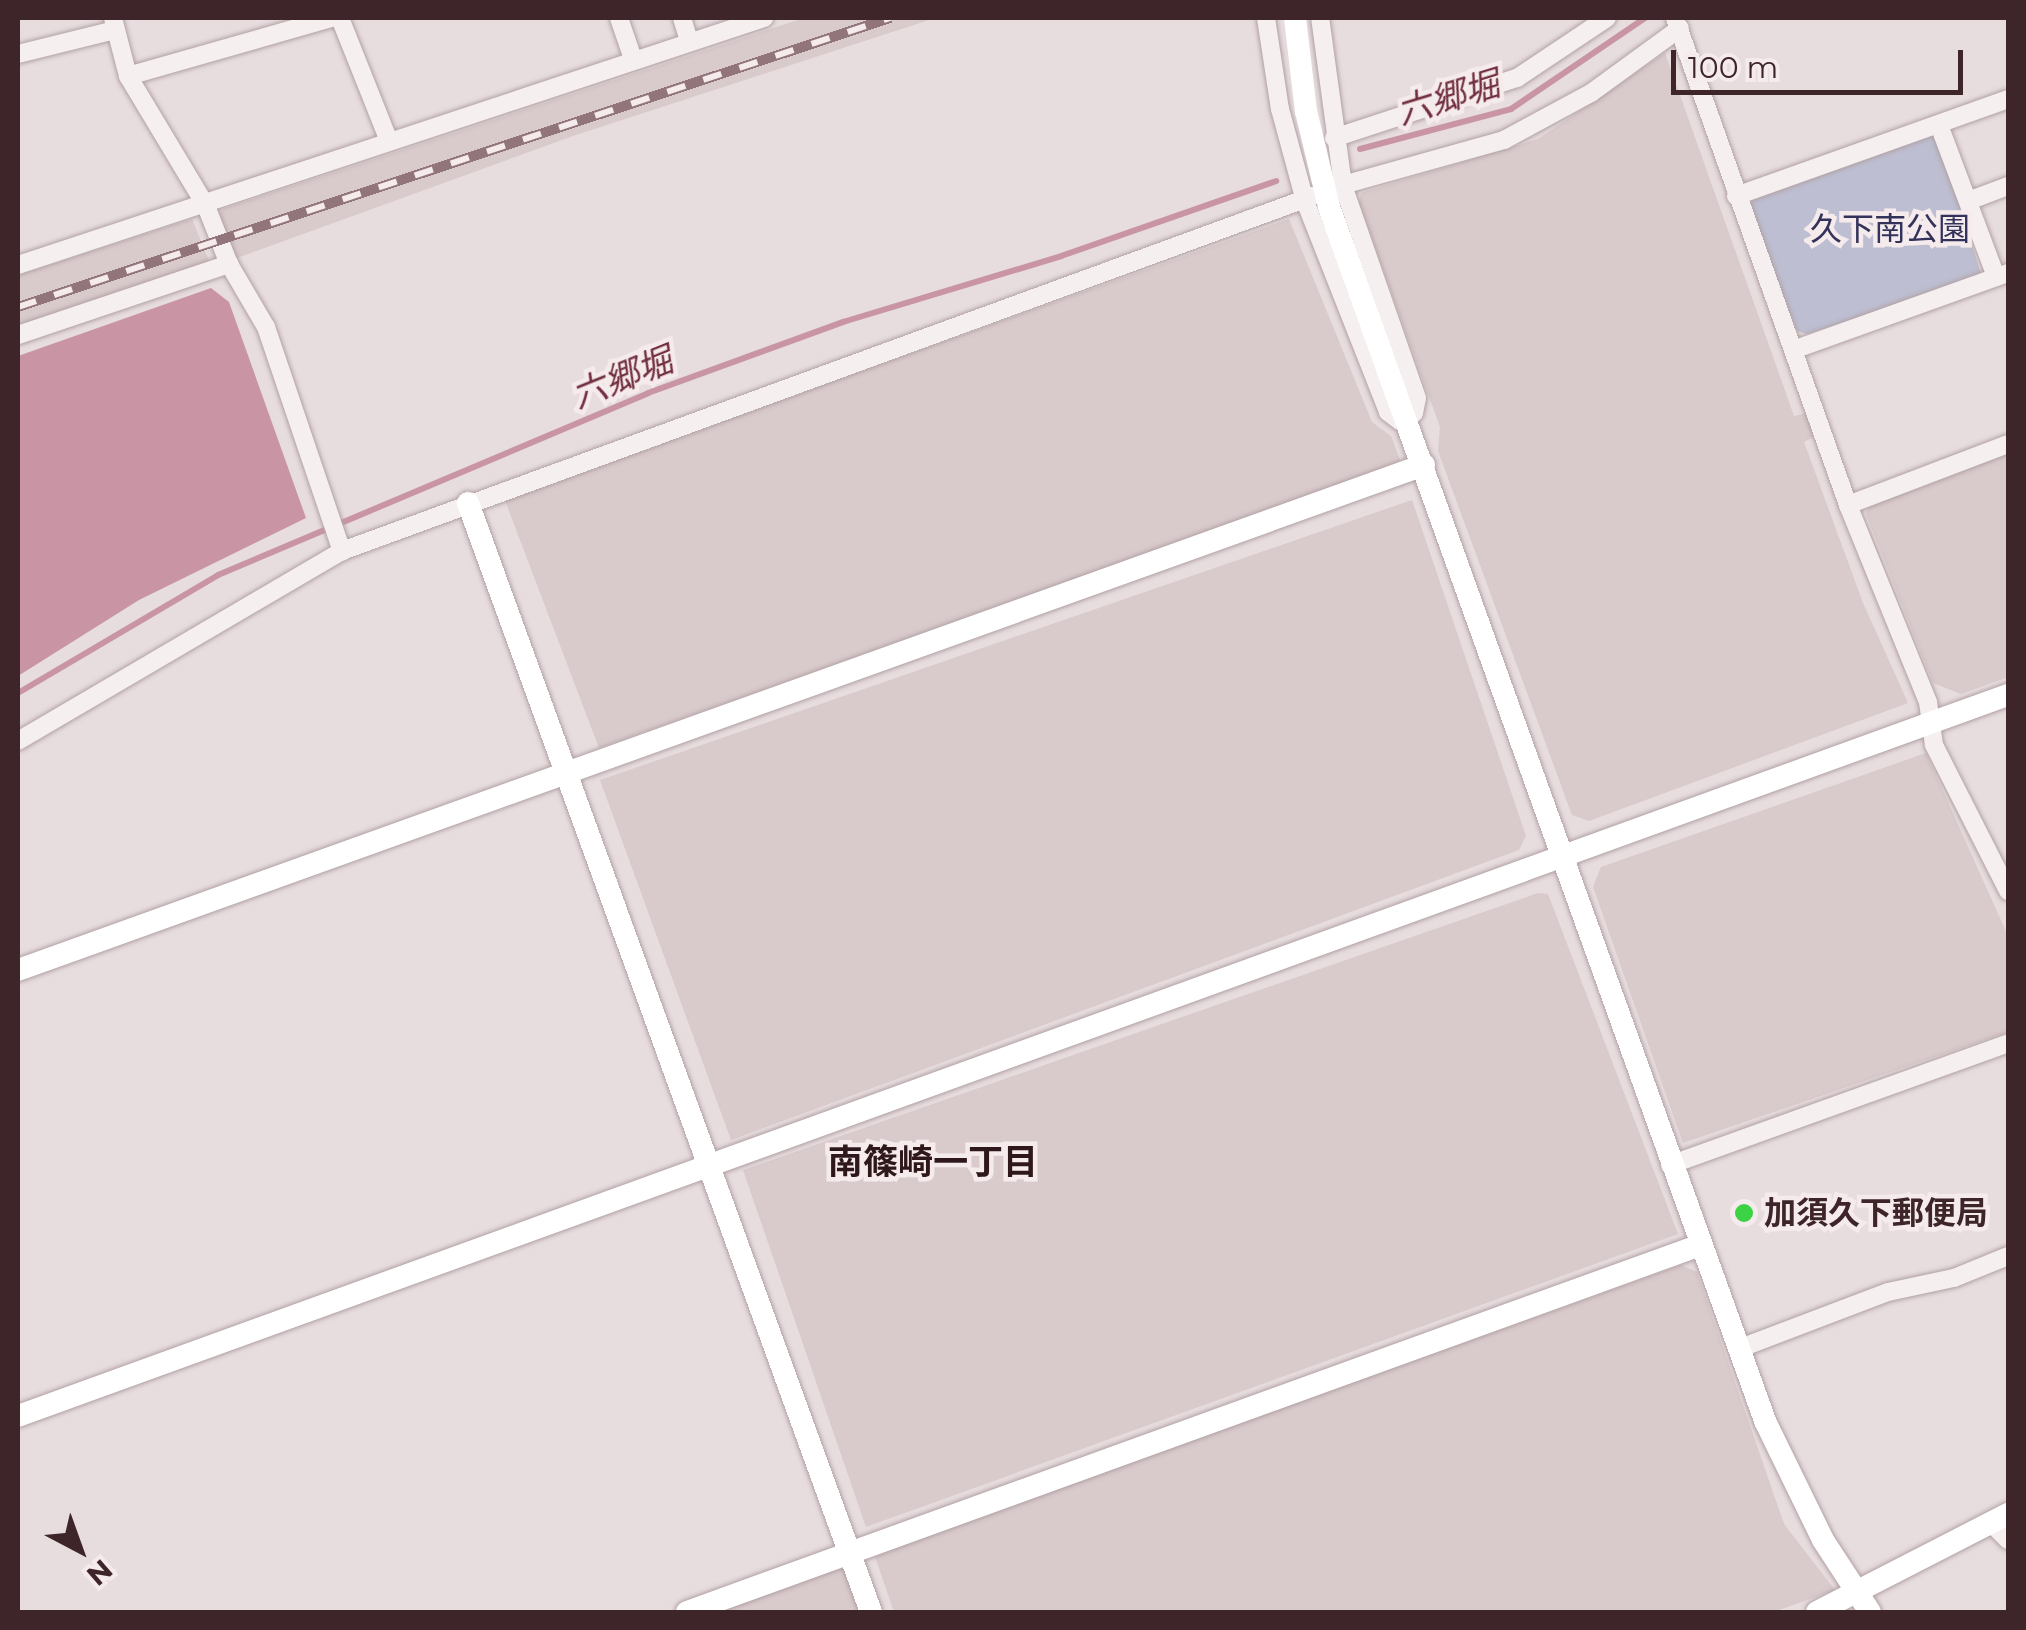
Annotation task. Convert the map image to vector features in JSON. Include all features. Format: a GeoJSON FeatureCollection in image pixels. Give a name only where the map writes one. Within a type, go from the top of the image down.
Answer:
{"type":"FeatureCollection","features":[{"type":"Feature","properties":{"kind":"street"},"geometry":{"type":"LineString","coordinates":[[128,76],[332,18]]}},
{"type":"Feature","properties":{"kind":"street"},"geometry":{"type":"LineString","coordinates":[[340,18],[389,141]]}},
{"type":"Feature","properties":{"kind":"street"},"geometry":{"type":"LineString","coordinates":[[619,18],[633,60]]}},
{"type":"Feature","properties":{"kind":"street"},"geometry":{"type":"LineString","coordinates":[[682,18],[689,41]]}},
{"type":"Feature","properties":{"kind":"street"},"geometry":{"type":"LineString","coordinates":[[18,265],[206,206],[389,141],[764,18]]}},
{"type":"Feature","properties":{"kind":"street"},"geometry":{"type":"LineString","coordinates":[[1266,18],[1280,109],[1306,201],[1388,412],[1400,421],[1408,418],[1417,398],[1343,185],[1320,18]]}},
{"type":"Feature","properties":{"kind":"street"},"geometry":{"type":"LineString","coordinates":[[1295,18],[1306,111],[1329,207],[1408,418],[1557,855],[1738,1349],[1790,1479],[1864,1605]]}},
{"type":"Feature","properties":{"kind":"street"},"geometry":{"type":"LineString","coordinates":[[1334,138],[1517,78],[1607,18]]}},
{"type":"Feature","properties":{"kind":"street"},"geometry":{"type":"LineString","coordinates":[[18,741],[342,551],[1343,185],[1504,140],[1549,120],[1678,23],[1848,505],[1932,722],[1934,745],[2008,891]]}},
{"type":"Feature","properties":{"kind":"street"},"geometry":{"type":"LineString","coordinates":[[18,54],[114,24],[128,76],[206,206],[229,264],[266,327],[342,551]]}},
{"type":"Feature","properties":{"kind":"street"},"geometry":{"type":"LineString","coordinates":[[1736,196],[2008,98]]}},
{"type":"Feature","properties":{"kind":"street"},"geometry":{"type":"LineString","coordinates":[[1793,350],[2002,275],[1939,124]]}},
{"type":"Feature","properties":{"kind":"street"},"geometry":{"type":"LineString","coordinates":[[1968,200],[2008,186]]}},
{"type":"Feature","properties":{"kind":"street"},"geometry":{"type":"LineString","coordinates":[[18,334],[229,264]]}},
{"type":"Feature","properties":{"kind":"street"},"geometry":{"type":"LineString","coordinates":[[1848,505],[2008,444]]}},
{"type":"Feature","properties":{"kind":"street"},"geometry":{"type":"LineString","coordinates":[[18,970],[1424,465]]}},
{"type":"Feature","properties":{"kind":"street"},"geometry":{"type":"LineString","coordinates":[[468,503],[871,1612]]}},
{"type":"Feature","properties":{"kind":"street"},"geometry":{"type":"LineString","coordinates":[[18,1416],[1557,855],[2008,695]]}},
{"type":"Feature","properties":{"kind":"street"},"geometry":{"type":"LineString","coordinates":[[1670,1165],[2008,1043]]}},
{"type":"Feature","properties":{"kind":"street"},"geometry":{"type":"LineString","coordinates":[[687,1612],[1700,1245]]}},
{"type":"Feature","properties":{"kind":"street"},"geometry":{"type":"LineString","coordinates":[[1738,1349],[1888,1292],[1954,1278],[2008,1256]]}},
{"type":"Feature","properties":{"kind":"street"},"geometry":{"type":"LineString","coordinates":[[1816,1612],[1864,1605],[2003,1526]]}},
{"type":"Feature","properties":{"kind":"shaded area"},"geometry":{"type":"Polygon","coordinates":[[[804,18],[935,18],[573,136],[237,258],[217,217],[223,209],[804,18]]]}},
{"type":"Feature","properties":{"kind":"shaded area"},"geometry":{"type":"Polygon","coordinates":[[[1665,53],[1794,416],[1807,413],[1815,436],[1804,442],[1863,603],[1908,703],[1589,821],[1572,815],[1438,451],[1440,427],[1359,202],[1361,193],[1538,139],[1665,53]]]}},
{"type":"Feature","properties":{"kind":"shaded area"},"geometry":{"type":"Polygon","coordinates":[[[192,219],[209,261],[18,326],[18,275],[192,219]]]}},
{"type":"Feature","properties":{"kind":"shaded area"},"geometry":{"type":"Polygon","coordinates":[[[1289,219],[1372,422],[1391,436],[1400,460],[1394,466],[599,748],[504,498],[1289,219]]]}},
{"type":"Feature","properties":{"kind":"shaded area"},"geometry":{"type":"Polygon","coordinates":[[[211,288],[229,302],[306,518],[139,600],[18,676],[18,356],[211,288]]]}},
{"type":"Feature","properties":{"kind":"shaded area"},"geometry":{"type":"Polygon","coordinates":[[[2008,454],[2008,677],[1961,694],[1933,683],[1866,514],[1869,505],[2008,454]]]}},
{"type":"Feature","properties":{"kind":"shaded area"},"geometry":{"type":"Polygon","coordinates":[[[1412,500],[1526,836],[1519,850],[731,1140],[600,780],[1412,500]]]}},
{"type":"Feature","properties":{"kind":"shaded area"},"geometry":{"type":"Polygon","coordinates":[[[1926,753],[2008,936],[2008,1032],[1683,1143],[1593,887],[1601,867],[1926,753]]]}},
{"type":"Feature","properties":{"kind":"shaded area"},"geometry":{"type":"Polygon","coordinates":[[[1538,893],[1548,894],[1678,1234],[866,1527],[743,1170],[1538,893]]]}},
{"type":"Feature","properties":{"kind":"shaded area"},"geometry":{"type":"Polygon","coordinates":[[[1681,1265],[1697,1272],[1784,1524],[1835,1590],[1774,1612],[894,1612],[874,1554],[1681,1265]]]}},
{"type":"Feature","properties":{"kind":"shaded area"},"geometry":{"type":"Polygon","coordinates":[[[850,1562],[868,1612],[717,1612],[850,1562]]]}},
{"type":"Feature","properties":{"kind":"green space","name":"久下南公園"},"geometry":{"type":"Polygon","coordinates":[[[1931,135],[1938,138],[1982,277],[1807,334],[1797,331],[1748,209],[1754,198],[1931,135]]]}},
{"type":"Feature","properties":{"kind":"waterway","name":"六郷堀"},"geometry":{"type":"LineString","coordinates":[[1360,149],[1511,109],[1645,18]]}},
{"type":"Feature","properties":{"kind":"waterway","name":"六郷堀"},"geometry":{"type":"LineString","coordinates":[[18,693],[218,575],[648,393],[843,322],[1061,256],[1276,181]]}},
{"type":"Feature","properties":{"kind":"railway"},"geometry":{"type":"LineString","coordinates":[[18,307],[890,18]]}},
{"type":"Feature","properties":{"kind":"place","name":"加須久下郵便局"},"geometry":{"type":"Point","coordinates":[1744,1213]}},
{"type":"Feature","properties":{"kind":"district","name":"南篠崎一丁目"},"geometry":{"type":"Point","coordinates":[933,1162]}}]}
